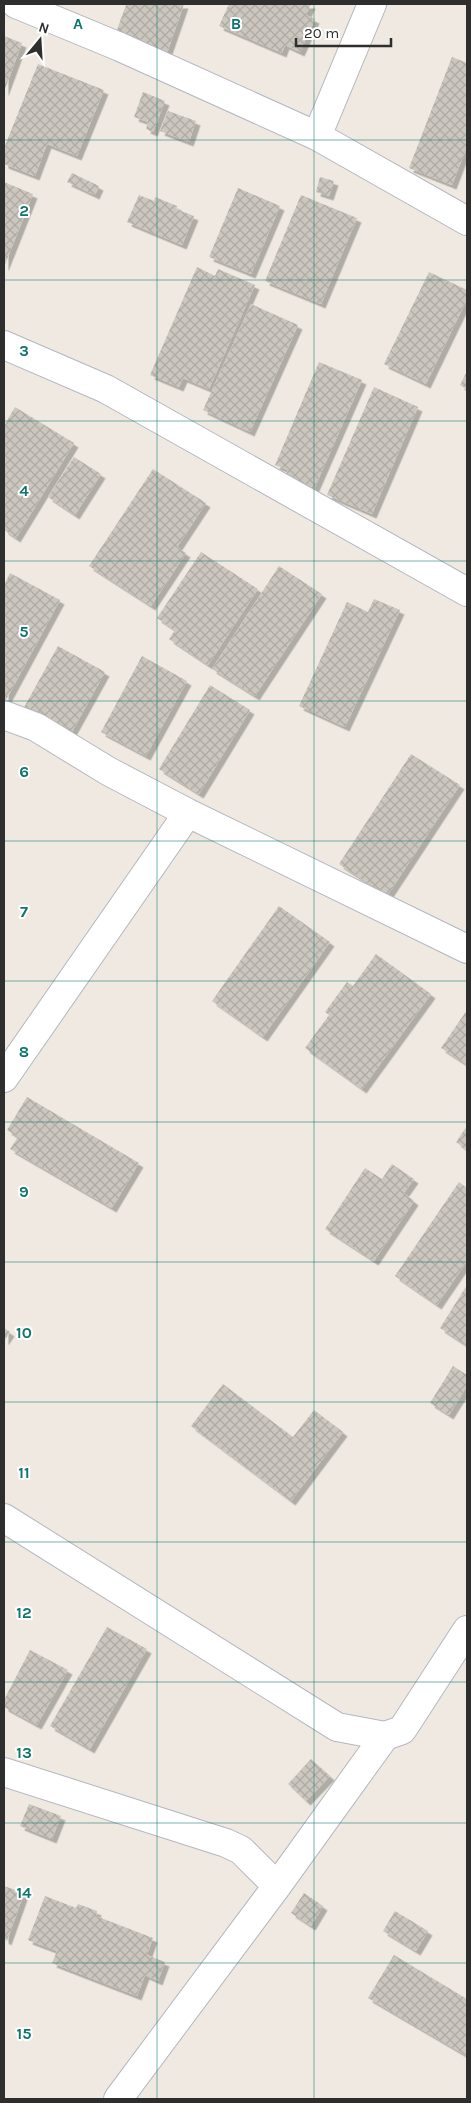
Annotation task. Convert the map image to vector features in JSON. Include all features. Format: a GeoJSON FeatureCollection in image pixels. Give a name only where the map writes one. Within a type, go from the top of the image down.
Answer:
{"type":"FeatureCollection","features":[{"type":"Feature","properties":{"kind":"street"},"geometry":{"type":"LineString","coordinates":[[16,4],[120,47],[317,136],[467,221]]}},
{"type":"Feature","properties":{"kind":"street"},"geometry":{"type":"LineString","coordinates":[[317,136],[372,4]]}},
{"type":"Feature","properties":{"kind":"street"},"geometry":{"type":"LineString","coordinates":[[4,345],[106,389],[467,592]]}},
{"type":"Feature","properties":{"kind":"street"},"geometry":{"type":"LineString","coordinates":[[4,715],[36,727],[108,771],[188,813],[467,949]]}},
{"type":"Feature","properties":{"kind":"street"},"geometry":{"type":"LineString","coordinates":[[4,1078],[188,813]]}},
{"type":"Feature","properties":{"kind":"street"},"geometry":{"type":"LineString","coordinates":[[4,1518],[337,1727],[385,1736],[402,1730],[467,1630]]}},
{"type":"Feature","properties":{"kind":"street"},"geometry":{"type":"LineString","coordinates":[[118,2099],[277,1886],[385,1736]]}},
{"type":"Feature","properties":{"kind":"street"},"geometry":{"type":"LineString","coordinates":[[4,1772],[226,1843],[241,1850],[277,1886]]}},
{"type":"Feature","properties":{"kind":"building"},"geometry":{"type":"Polygon","coordinates":[[[122,4],[184,4],[166,56],[114,38],[126,5],[122,4]]]}},
{"type":"Feature","properties":{"kind":"building"},"geometry":{"type":"Polygon","coordinates":[[[229,4],[311,4],[306,15],[315,19],[300,52],[285,45],[282,53],[219,26],[229,4]]]}},
{"type":"Feature","properties":{"kind":"building"},"geometry":{"type":"Polygon","coordinates":[[[4,36],[22,43],[4,92],[4,36]]]}},
{"type":"Feature","properties":{"kind":"building"},"geometry":{"type":"Polygon","coordinates":[[[452,57],[467,63],[467,146],[452,185],[409,168],[452,57]]]}},
{"type":"Feature","properties":{"kind":"building"},"geometry":{"type":"Polygon","coordinates":[[[38,64],[104,90],[77,156],[47,144],[35,176],[4,164],[4,148],[38,64]]]}},
{"type":"Feature","properties":{"kind":"building"},"geometry":{"type":"Polygon","coordinates":[[[143,92],[165,101],[153,132],[146,129],[148,122],[134,117],[143,92]]]}},
{"type":"Feature","properties":{"kind":"building"},"geometry":{"type":"Polygon","coordinates":[[[168,111],[196,121],[189,142],[160,131],[168,111]]]}},
{"type":"Feature","properties":{"kind":"building"},"geometry":{"type":"Polygon","coordinates":[[[72,173],[99,186],[95,195],[67,182],[72,173]]]}},
{"type":"Feature","properties":{"kind":"building"},"geometry":{"type":"Polygon","coordinates":[[[320,177],[334,181],[329,196],[316,192],[320,177]]]}},
{"type":"Feature","properties":{"kind":"building"},"geometry":{"type":"Polygon","coordinates":[[[4,182],[33,194],[4,267],[4,182]]]}},
{"type":"Feature","properties":{"kind":"building"},"geometry":{"type":"Polygon","coordinates":[[[238,188],[280,206],[251,274],[209,257],[238,188]]]}},
{"type":"Feature","properties":{"kind":"building"},"geometry":{"type":"Polygon","coordinates":[[[139,195],[154,201],[155,197],[177,206],[176,209],[194,216],[182,245],[127,222],[139,195]]]}},
{"type":"Feature","properties":{"kind":"building"},"geometry":{"type":"Polygon","coordinates":[[[301,195],[357,218],[321,304],[265,281],[301,195]]]}},
{"type":"Feature","properties":{"kind":"building"},"geometry":{"type":"Polygon","coordinates":[[[197,267],[215,276],[218,269],[255,285],[209,389],[183,378],[179,387],[150,375],[197,267]]]}},
{"type":"Feature","properties":{"kind":"building"},"geometry":{"type":"Polygon","coordinates":[[[429,272],[467,290],[467,299],[426,384],[384,364],[429,272]]]}},
{"type":"Feature","properties":{"kind":"building"},"geometry":{"type":"Polygon","coordinates":[[[251,304],[298,325],[250,432],[203,410],[251,304]]]}},
{"type":"Feature","properties":{"kind":"building"},"geometry":{"type":"Polygon","coordinates":[[[319,362],[362,380],[314,489],[285,477],[288,470],[275,465],[319,362]]]}},
{"type":"Feature","properties":{"kind":"building"},"geometry":{"type":"Polygon","coordinates":[[[467,371],[467,389],[460,385],[467,371]]]}},
{"type":"Feature","properties":{"kind":"building"},"geometry":{"type":"Polygon","coordinates":[[[374,387],[418,407],[372,514],[327,495],[374,387]]]}},
{"type":"Feature","properties":{"kind":"building"},"geometry":{"type":"Polygon","coordinates":[[[15,407],[74,443],[16,538],[4,530],[4,426],[15,407]]]}},
{"type":"Feature","properties":{"kind":"building"},"geometry":{"type":"Polygon","coordinates":[[[74,457],[101,474],[75,515],[48,497],[74,457]]]}},
{"type":"Feature","properties":{"kind":"building"},"geometry":{"type":"Polygon","coordinates":[[[153,469],[206,503],[177,547],[186,553],[151,606],[89,566],[153,469]]]}},
{"type":"Feature","properties":{"kind":"building"},"geometry":{"type":"Polygon","coordinates":[[[201,552],[258,589],[208,665],[169,639],[175,630],[157,618],[201,552]]]}},
{"type":"Feature","properties":{"kind":"building"},"geometry":{"type":"Polygon","coordinates":[[[279,566],[322,594],[255,696],[212,669],[279,566]]]}},
{"type":"Feature","properties":{"kind":"building"},"geometry":{"type":"Polygon","coordinates":[[[10,573],[60,600],[6,700],[4,699],[4,585],[10,573]]]}},
{"type":"Feature","properties":{"kind":"building"},"geometry":{"type":"Polygon","coordinates":[[[374,599],[400,610],[345,727],[299,706],[347,602],[368,612],[374,599]]]}},
{"type":"Feature","properties":{"kind":"building"},"geometry":{"type":"Polygon","coordinates":[[[58,646],[105,672],[69,737],[22,711],[58,646]]]}},
{"type":"Feature","properties":{"kind":"building"},"geometry":{"type":"Polygon","coordinates":[[[142,656],[187,681],[146,756],[101,732],[142,656]]]}},
{"type":"Feature","properties":{"kind":"building"},"geometry":{"type":"Polygon","coordinates":[[[210,685],[250,710],[199,794],[159,769],[210,685]]]}},
{"type":"Feature","properties":{"kind":"building"},"geometry":{"type":"Polygon","coordinates":[[[411,754],[460,785],[387,896],[339,864],[411,754]]]}},
{"type":"Feature","properties":{"kind":"building"},"geometry":{"type":"Polygon","coordinates":[[[279,906],[330,942],[263,1037],[212,1001],[279,906]]]}},
{"type":"Feature","properties":{"kind":"building"},"geometry":{"type":"Polygon","coordinates":[[[376,954],[431,994],[362,1089],[305,1048],[329,1015],[325,1012],[347,982],[353,986],[376,954]]]}},
{"type":"Feature","properties":{"kind":"building"},"geometry":{"type":"Polygon","coordinates":[[[467,1010],[467,1065],[441,1048],[467,1010]]]}},
{"type":"Feature","properties":{"kind":"building"},"geometry":{"type":"Polygon","coordinates":[[[27,1097],[139,1163],[112,1208],[10,1149],[18,1137],[7,1130],[27,1097]]]}},
{"type":"Feature","properties":{"kind":"building"},"geometry":{"type":"Polygon","coordinates":[[[467,1126],[467,1150],[456,1142],[467,1126]]]}},
{"type":"Feature","properties":{"kind":"building"},"geometry":{"type":"Polygon","coordinates":[[[392,1164],[414,1179],[404,1193],[414,1201],[374,1261],[325,1229],[365,1168],[382,1179],[392,1164]]]}},
{"type":"Feature","properties":{"kind":"building"},"geometry":{"type":"Polygon","coordinates":[[[459,1182],[467,1188],[467,1261],[437,1305],[395,1276],[459,1182]]]}},
{"type":"Feature","properties":{"kind":"building"},"geometry":{"type":"Polygon","coordinates":[[[467,1285],[467,1342],[466,1345],[440,1328],[467,1285]]]}},
{"type":"Feature","properties":{"kind":"building"},"geometry":{"type":"Polygon","coordinates":[[[4,1328],[10,1332],[4,1341],[4,1328]]]}},
{"type":"Feature","properties":{"kind":"building"},"geometry":{"type":"Polygon","coordinates":[[[453,1366],[467,1375],[467,1386],[449,1415],[430,1403],[453,1366]]]}},
{"type":"Feature","properties":{"kind":"building"},"geometry":{"type":"Polygon","coordinates":[[[223,1384],[293,1437],[314,1410],[343,1432],[291,1501],[191,1426],[223,1384]]]}},
{"type":"Feature","properties":{"kind":"building"},"geometry":{"type":"Polygon","coordinates":[[[107,1627],[147,1649],[90,1749],[50,1726],[107,1627]]]}},
{"type":"Feature","properties":{"kind":"building"},"geometry":{"type":"Polygon","coordinates":[[[30,1650],[68,1670],[37,1725],[4,1707],[4,1700],[30,1650]]]}},
{"type":"Feature","properties":{"kind":"building"},"geometry":{"type":"Polygon","coordinates":[[[311,1759],[330,1776],[306,1801],[288,1784],[311,1759]]]}},
{"type":"Feature","properties":{"kind":"building"},"geometry":{"type":"Polygon","coordinates":[[[29,1804],[61,1816],[52,1839],[20,1826],[29,1804]]]}},
{"type":"Feature","properties":{"kind":"building"},"geometry":{"type":"Polygon","coordinates":[[[4,1886],[24,1893],[7,1941],[4,1939],[4,1886]]]}},
{"type":"Feature","properties":{"kind":"building"},"geometry":{"type":"Polygon","coordinates":[[[304,1893],[323,1906],[311,1926],[291,1913],[304,1893]]]}},
{"type":"Feature","properties":{"kind":"building"},"geometry":{"type":"Polygon","coordinates":[[[45,1896],[76,1908],[78,1904],[97,1911],[96,1916],[153,1938],[147,1955],[165,1962],[158,1981],[145,1975],[137,1996],[52,1963],[57,1951],[28,1940],[45,1896]]]}},
{"type":"Feature","properties":{"kind":"building"},"geometry":{"type":"Polygon","coordinates":[[[395,1911],[428,1931],[416,1951],[383,1931],[395,1911]]]}},
{"type":"Feature","properties":{"kind":"building"},"geometry":{"type":"Polygon","coordinates":[[[394,1955],[467,1999],[467,2056],[368,1998],[394,1955]]]}}]}
